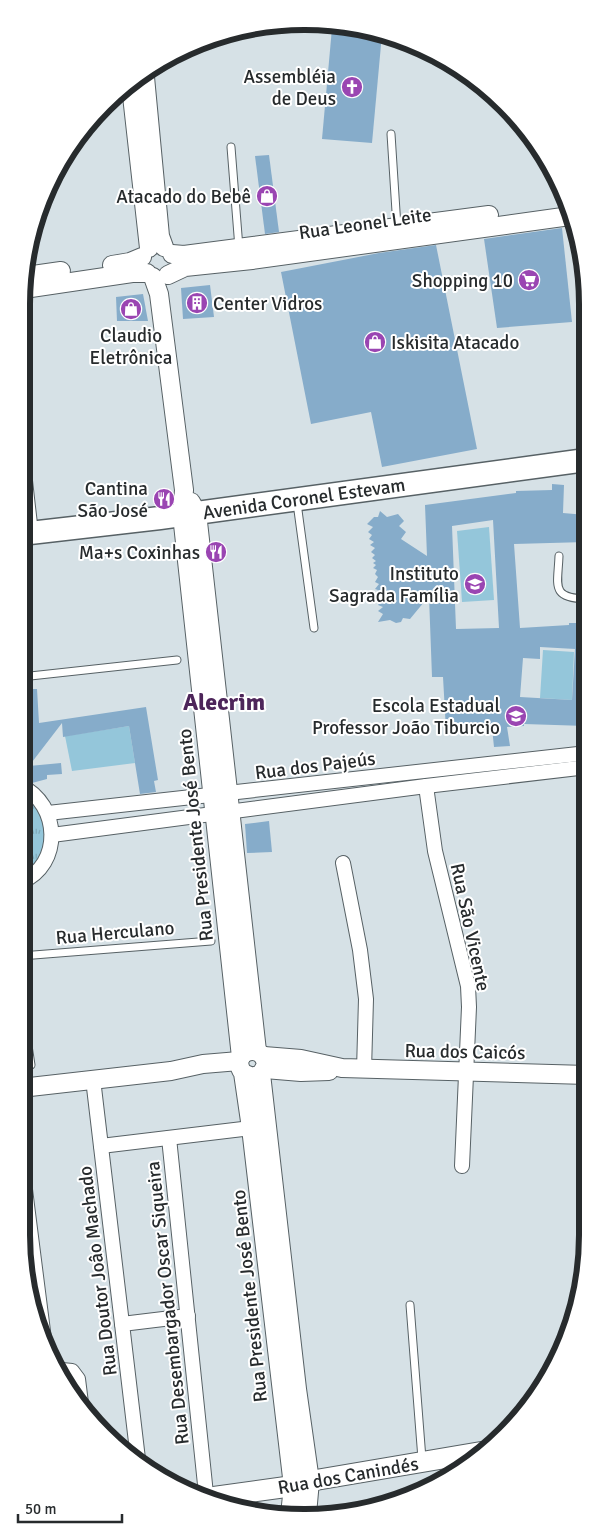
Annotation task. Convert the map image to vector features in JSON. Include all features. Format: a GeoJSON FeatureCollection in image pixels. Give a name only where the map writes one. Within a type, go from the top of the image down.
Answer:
{"type":"FeatureCollection","features":[{"type":"Feature","properties":{"kind":"main road","name":"Avenida Coronel Estevam"},"geometry":{"type":"LineString","coordinates":[[30,533],[190,514],[579,461]]}},
{"type":"Feature","properties":{"kind":"main road","name":"Rua dos Canindés"},"geometry":{"type":"LineString","coordinates":[[221,1496],[469,1454]]}},
{"type":"Feature","properties":{"kind":"street","name":"Rua Presidente José Bento"},"geometry":{"type":"LineString","coordinates":[[145,81],[160,236],[158,267]]}},
{"type":"Feature","properties":{"kind":"street","name":"Rua Presidente José Bento"},"geometry":{"type":"LineString","coordinates":[[132,92],[158,267],[184,490],[190,514],[234,924],[289,1390],[306,1509]]}},
{"type":"Feature","properties":{"kind":"street","name":"Rua Leonel Leite"},"geometry":{"type":"LineString","coordinates":[[158,267],[185,267],[334,243],[562,212]]}},
{"type":"Feature","properties":{"kind":"street","name":"Rua Leonel Leite"},"geometry":{"type":"LineString","coordinates":[[158,267],[184,255],[239,248],[334,243],[397,228],[449,227]]}},
{"type":"Feature","properties":{"kind":"street"},"geometry":{"type":"LineString","coordinates":[[32,275],[130,262],[158,267]]}},
{"type":"Feature","properties":{"kind":"street"},"geometry":{"type":"LineString","coordinates":[[31,288],[132,273],[158,267]]}},
{"type":"Feature","properties":{"kind":"street","name":"Rua dos Pajeús"},"geometry":{"type":"LineString","coordinates":[[48,814],[579,754]]}},
{"type":"Feature","properties":{"kind":"street","name":"Rua dos Pajeús"},"geometry":{"type":"LineString","coordinates":[[52,835],[579,768]]}},
{"type":"Feature","properties":{"kind":"street","name":"Rua São Vicente"},"geometry":{"type":"LineString","coordinates":[[426,786],[435,851],[468,986],[467,1072],[462,1166]]}},
{"type":"Feature","properties":{"kind":"street"},"geometry":{"type":"LineString","coordinates":[[30,790],[43,803],[52,828],[49,854],[39,870],[30,876]]}},
{"type":"Feature","properties":{"kind":"street"},"geometry":{"type":"LineString","coordinates":[[343,863],[360,950],[366,999],[364,1070]]}},
{"type":"Feature","properties":{"kind":"street","name":"Rua dos Caicós"},"geometry":{"type":"LineString","coordinates":[[30,1087],[171,1071],[203,1064],[251,1064],[319,1072],[342,1068],[579,1075]]}},
{"type":"Feature","properties":{"kind":"street","name":"Rua Presidente José Bento"},"geometry":{"type":"LineString","coordinates":[[251,1064],[251,1128],[266,1184]]}},
{"type":"Feature","properties":{"kind":"street","name":"Rua Doutor Joâo Machado"},"geometry":{"type":"LineString","coordinates":[[93,1079],[137,1452]]}},
{"type":"Feature","properties":{"kind":"street"},"geometry":{"type":"LineString","coordinates":[[101,1146],[251,1128]]}},
{"type":"Feature","properties":{"kind":"street","name":"Rua Desembargador Oscar Siqueira"},"geometry":{"type":"LineString","coordinates":[[169,1138],[206,1490]]}},
{"type":"Feature","properties":{"kind":"street"},"geometry":{"type":"LineString","coordinates":[[30,1229],[40,1310]]}},
{"type":"Feature","properties":{"kind":"street"},"geometry":{"type":"LineString","coordinates":[[122,1324],[188,1316]]}},
{"type":"Feature","properties":{"kind":"street"},"geometry":{"type":"LineString","coordinates":[[66,1370],[72,1371],[76,1375],[79,1391]]}},
{"type":"Feature","properties":{"kind":"street","name":"Rua Presidente José Bento"},"geometry":{"type":"LineString","coordinates":[[292,1508],[301,1483]]}},
{"type":"Feature","properties":{"kind":"lane"},"geometry":{"type":"LineString","coordinates":[[391,134],[397,228]]}},
{"type":"Feature","properties":{"kind":"lane"},"geometry":{"type":"LineString","coordinates":[[231,147],[239,248]]}},
{"type":"Feature","properties":{"kind":"lane"},"geometry":{"type":"LineString","coordinates":[[297,500],[314,628]]}},
{"type":"Feature","properties":{"kind":"lane"},"geometry":{"type":"LineString","coordinates":[[558,556],[558,588],[563,596],[579,599]]}},
{"type":"Feature","properties":{"kind":"lane"},"geometry":{"type":"LineString","coordinates":[[30,676],[177,660]]}},
{"type":"Feature","properties":{"kind":"lane","name":"Rua Herculano"},"geometry":{"type":"LineString","coordinates":[[30,955],[211,941]]}},
{"type":"Feature","properties":{"kind":"lane"},"geometry":{"type":"LineString","coordinates":[[30,1058],[31,1065]]}},
{"type":"Feature","properties":{"kind":"lane"},"geometry":{"type":"LineString","coordinates":[[410,1306],[422,1462]]}},
{"type":"Feature","properties":{"kind":"green space"},"geometry":{"type":"Polygon","coordinates":[[[489,527],[494,600],[462,602],[457,531],[489,527]]]}},
{"type":"Feature","properties":{"kind":"green space"},"geometry":{"type":"Polygon","coordinates":[[[543,650],[574,652],[572,700],[540,698],[543,650]]]}},
{"type":"Feature","properties":{"kind":"green space"},"geometry":{"type":"Polygon","coordinates":[[[129,726],[135,763],[72,771],[65,736],[129,726]]]}},
{"type":"Feature","properties":{"kind":"green space"},"geometry":{"type":"Polygon","coordinates":[[[30,799],[48,820],[41,864],[30,873],[30,799]]]}},
{"type":"Feature","properties":{"kind":"building","name":"Assembléia de Deus"},"geometry":{"type":"Polygon","coordinates":[[[332,32],[381,41],[372,143],[322,139],[332,32]]]}},
{"type":"Feature","properties":{"kind":"building","name":"Atacado do Bebê"},"geometry":{"type":"Polygon","coordinates":[[[269,155],[279,232],[265,234],[255,156],[269,155]]]}},
{"type":"Feature","properties":{"kind":"building","name":"Shopping 10"},"geometry":{"type":"Polygon","coordinates":[[[562,228],[572,322],[497,328],[484,239],[562,228]]]}},
{"type":"Feature","properties":{"kind":"building","name":"Iskisita Atacado"},"geometry":{"type":"Polygon","coordinates":[[[436,245],[477,449],[382,467],[371,412],[311,424],[281,272],[379,253],[436,245]]]}},
{"type":"Feature","properties":{"kind":"building","name":"Center Vidros"},"geometry":{"type":"Polygon","coordinates":[[[210,285],[214,317],[183,319],[181,288],[210,285]]]}},
{"type":"Feature","properties":{"kind":"building","name":"Claudio Eletrônica"},"geometry":{"type":"Polygon","coordinates":[[[143,294],[148,321],[117,321],[116,297],[143,294]]]}},
{"type":"Feature","properties":{"kind":"building"},"geometry":{"type":"Polygon","coordinates":[[[552,484],[564,485],[563,513],[579,514],[579,542],[514,544],[520,628],[579,623],[579,726],[524,724],[524,726],[507,727],[510,746],[494,747],[492,728],[446,730],[443,677],[432,677],[429,596],[410,619],[403,618],[401,622],[396,623],[390,620],[378,622],[383,614],[378,611],[383,607],[378,605],[381,601],[376,599],[380,595],[376,594],[378,590],[375,589],[379,584],[375,582],[378,577],[375,574],[377,570],[373,568],[376,565],[373,563],[376,561],[372,558],[375,555],[371,552],[375,548],[370,545],[374,542],[369,539],[372,535],[368,532],[373,527],[367,524],[374,517],[378,517],[380,511],[387,517],[398,514],[404,521],[399,526],[406,532],[401,539],[427,556],[425,505],[516,493],[516,491],[552,490],[552,484]],[[493,520],[452,526],[456,629],[499,628],[493,520]],[[540,647],[540,659],[523,658],[520,697],[572,700],[575,649],[540,647]]]}},
{"type":"Feature","properties":{"kind":"building"},"geometry":{"type":"Polygon","coordinates":[[[30,689],[37,689],[39,723],[146,707],[158,780],[154,781],[156,792],[140,794],[129,726],[63,737],[62,723],[30,765],[30,689]]]}},
{"type":"Feature","properties":{"kind":"building"},"geometry":{"type":"Polygon","coordinates":[[[61,763],[62,774],[47,775],[47,779],[30,782],[30,766],[61,763]]]}},
{"type":"Feature","properties":{"kind":"building"},"geometry":{"type":"Polygon","coordinates":[[[269,821],[272,852],[247,853],[245,824],[269,821]]]}},
{"type":"Feature","properties":{"kind":"place","name":"Assembléia de Deus"},"geometry":{"type":"Point","coordinates":[352,87]}},
{"type":"Feature","properties":{"kind":"place","name":"Atacado do Bebê"},"geometry":{"type":"Point","coordinates":[267,196]}},
{"type":"Feature","properties":{"kind":"place","name":"Shopping 10"},"geometry":{"type":"Point","coordinates":[529,280]}},
{"type":"Feature","properties":{"kind":"place","name":"Center Vidros"},"geometry":{"type":"Point","coordinates":[197,303]}},
{"type":"Feature","properties":{"kind":"place","name":"Claudio Eletrônica"},"geometry":{"type":"Point","coordinates":[131,309]}},
{"type":"Feature","properties":{"kind":"place","name":"Iskisita Atacado"},"geometry":{"type":"Point","coordinates":[375,342]}},
{"type":"Feature","properties":{"kind":"place","name":"Cantina São José"},"geometry":{"type":"Point","coordinates":[164,499]}},
{"type":"Feature","properties":{"kind":"place","name":"Ma+s Coxinhas"},"geometry":{"type":"Point","coordinates":[216,552]}},
{"type":"Feature","properties":{"kind":"place","name":"Instituto Sagrada Família"},"geometry":{"type":"Point","coordinates":[475,584]}},
{"type":"Feature","properties":{"kind":"place","name":"Escola Estadual Professor João Tiburcio"},"geometry":{"type":"Point","coordinates":[516,716]}},
{"type":"Feature","properties":{"kind":"district","name":"Alecrim"},"geometry":{"type":"Point","coordinates":[224,702]}}]}
